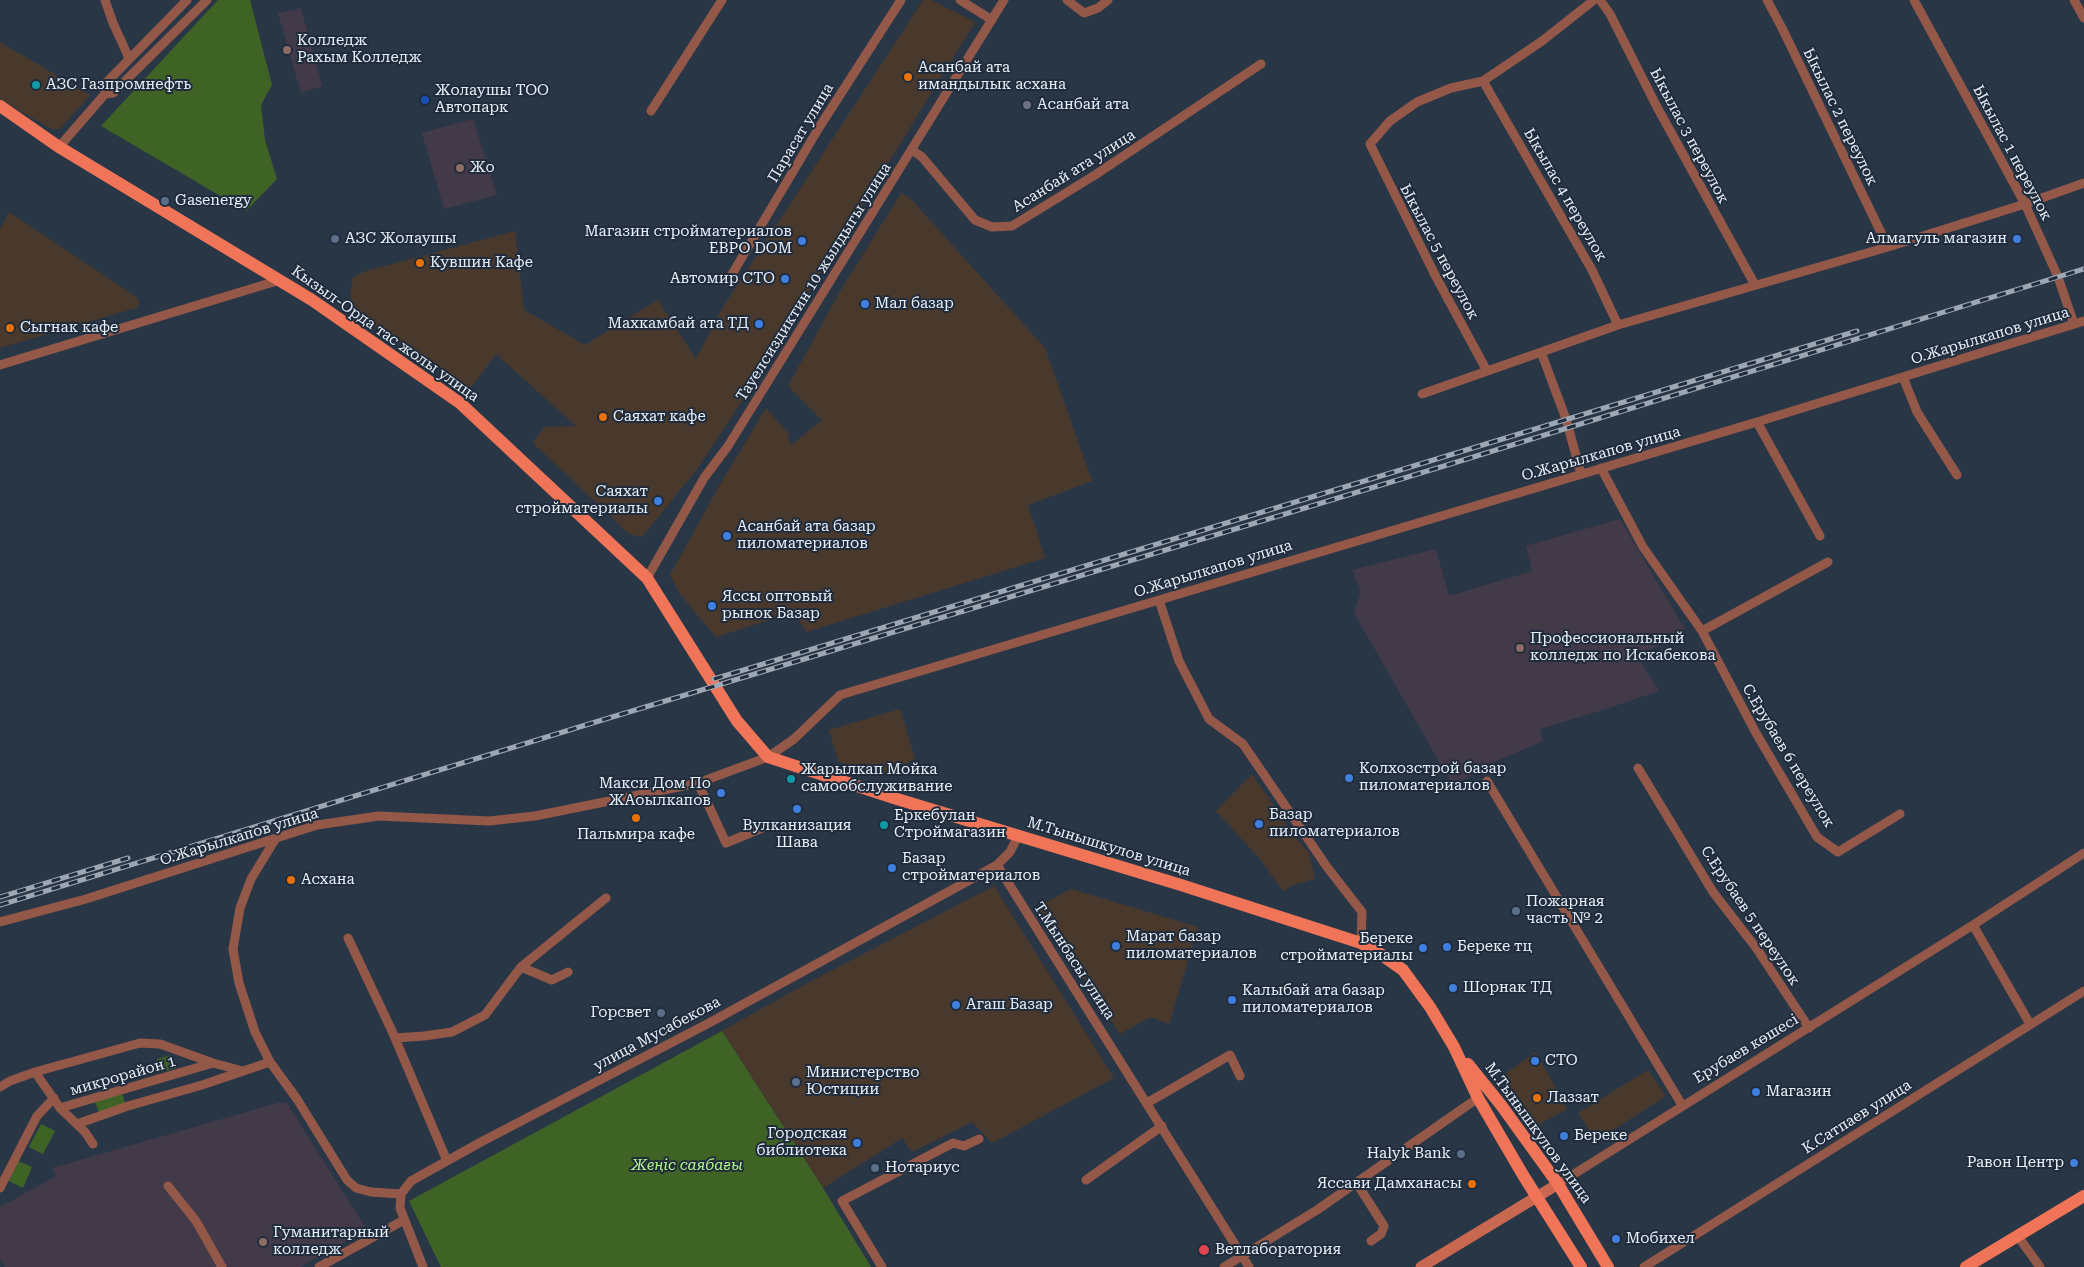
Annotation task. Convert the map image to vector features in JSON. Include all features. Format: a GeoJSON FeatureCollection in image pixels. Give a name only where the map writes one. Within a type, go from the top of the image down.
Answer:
{"type":"FeatureCollection","features":[{"type":"Feature","properties":{"kind":"main road","name":"Кызыл-Орда тас жолы улица"},"geometry":{"type":"LineString","coordinates":[[0,106],[59,147],[325,308],[460,403],[647,578],[737,721],[768,757]]}},
{"type":"Feature","properties":{"kind":"main road","name":"М.Тынышкулов улица"},"geometry":{"type":"LineString","coordinates":[[768,757],[897,799],[1181,885],[1361,943],[1379,953],[1403,970],[1430,1007],[1454,1046],[1478,1098],[1581,1267]]}},
{"type":"Feature","properties":{"kind":"main road","name":"М.Тынышкулов улица"},"geometry":{"type":"LineString","coordinates":[[1454,1046],[1501,1105],[1558,1184],[1608,1267]]}},
{"type":"Feature","properties":{"kind":"main road","name":"Ерубаев көшесі"},"geometry":{"type":"LineString","coordinates":[[1421,1267],[1558,1184]]}},
{"type":"Feature","properties":{"kind":"main road"},"geometry":{"type":"LineString","coordinates":[[1966,1267],[2084,1196]]}},
{"type":"Feature","properties":{"kind":"street"},"geometry":{"type":"LineString","coordinates":[[105,0],[129,58]]}},
{"type":"Feature","properties":{"kind":"street"},"geometry":{"type":"LineString","coordinates":[[59,147],[105,94],[105,84],[187,0]]}},
{"type":"Feature","properties":{"kind":"street"},"geometry":{"type":"LineString","coordinates":[[105,94],[113,93],[207,0]]}},
{"type":"Feature","properties":{"kind":"street"},"geometry":{"type":"LineString","coordinates":[[651,111],[722,0]]}},
{"type":"Feature","properties":{"kind":"street","name":"Парасат улица"},"geometry":{"type":"LineString","coordinates":[[728,281],[820,126],[902,0]]}},
{"type":"Feature","properties":{"kind":"street"},"geometry":{"type":"LineString","coordinates":[[960,0],[992,20]]}},
{"type":"Feature","properties":{"kind":"street","name":"Тауелсиздиктин 10 жылдыгы улица"},"geometry":{"type":"LineString","coordinates":[[647,578],[704,478],[728,446],[1004,0]]}},
{"type":"Feature","properties":{"kind":"street"},"geometry":{"type":"LineString","coordinates":[[1067,0],[1084,13],[1098,8],[1108,0]]}},
{"type":"Feature","properties":{"kind":"street"},"geometry":{"type":"LineString","coordinates":[[1483,81],[1542,41],[1594,0]]}},
{"type":"Feature","properties":{"kind":"street","name":"Ыкылас 3 переулок"},"geometry":{"type":"LineString","coordinates":[[1600,0],[1610,14],[1657,107],[1755,285]]}},
{"type":"Feature","properties":{"kind":"street","name":"Ыкылас 2 переулок"},"geometry":{"type":"LineString","coordinates":[[1767,0],[1888,247]]}},
{"type":"Feature","properties":{"kind":"street","name":"Ыкылас 1 переулок"},"geometry":{"type":"LineString","coordinates":[[1914,0],[2025,204],[2058,277],[2074,324]]}},
{"type":"Feature","properties":{"kind":"street"},"geometry":{"type":"LineString","coordinates":[[2074,0],[2084,18]]}},
{"type":"Feature","properties":{"kind":"street","name":"Асанбай ата улица"},"geometry":{"type":"LineString","coordinates":[[912,150],[922,157],[975,220],[992,227],[1012,226],[1103,170],[1261,64]]}},
{"type":"Feature","properties":{"kind":"street","name":"Ыкылас 5 переулок"},"geometry":{"type":"LineString","coordinates":[[1483,81],[1451,88],[1418,102],[1390,121],[1370,144],[1435,276],[1487,371]]}},
{"type":"Feature","properties":{"kind":"street","name":"Ыкылас 4 переулок"},"geometry":{"type":"LineString","coordinates":[[1483,81],[1592,270],[1618,325]]}},
{"type":"Feature","properties":{"kind":"street"},"geometry":{"type":"LineString","coordinates":[[1422,394],[1618,325],[1888,247],[2025,204],[2084,183]]}},
{"type":"Feature","properties":{"kind":"street"},"geometry":{"type":"LineString","coordinates":[[0,364],[280,280]]}},
{"type":"Feature","properties":{"kind":"street","name":"О.Жарылкапов улица"},"geometry":{"type":"LineString","coordinates":[[0,922],[86,899],[318,825],[379,816],[489,821],[535,816],[698,783],[768,757],[794,739],[840,695],[1757,422],[2084,321]]}},
{"type":"Feature","properties":{"kind":"street"},"geometry":{"type":"LineString","coordinates":[[1541,352],[1566,419],[1581,474]]}},
{"type":"Feature","properties":{"kind":"street","name":"О.Жарылкапов улица"},"geometry":{"type":"LineString","coordinates":[[1903,377],[1917,412],[1957,474]]}},
{"type":"Feature","properties":{"kind":"street"},"geometry":{"type":"LineString","coordinates":[[1757,422],[1820,536]]}},
{"type":"Feature","properties":{"kind":"street","name":"С.Ерубаев 6 переулок"},"geometry":{"type":"LineString","coordinates":[[1601,468],[1643,547],[1702,631],[1756,733],[1817,837],[1838,852],[1900,814]]}},
{"type":"Feature","properties":{"kind":"street"},"geometry":{"type":"LineString","coordinates":[[1702,631],[1828,562]]}},
{"type":"Feature","properties":{"kind":"street"},"geometry":{"type":"LineString","coordinates":[[1159,600],[1179,661],[1209,719],[1243,744],[1328,867],[1362,912],[1361,943]]}},
{"type":"Feature","properties":{"kind":"street","name":"С.Ерубаев 5 переулок"},"geometry":{"type":"LineString","coordinates":[[1638,768],[1713,892],[1757,949],[1809,1028]]}},
{"type":"Feature","properties":{"kind":"street"},"geometry":{"type":"LineString","coordinates":[[1487,781],[1682,1105]]}},
{"type":"Feature","properties":{"kind":"street"},"geometry":{"type":"LineString","coordinates":[[698,783],[726,843],[762,828]]}},
{"type":"Feature","properties":{"kind":"street"},"geometry":{"type":"LineString","coordinates":[[996,865],[1010,852],[1018,836]]}},
{"type":"Feature","properties":{"kind":"street"},"geometry":{"type":"LineString","coordinates":[[276,838],[251,879],[240,908],[233,949],[239,983],[256,1032],[270,1062],[297,1099],[347,1180],[356,1188],[370,1192],[401,1194],[400,1208],[423,1267]]}},
{"type":"Feature","properties":{"kind":"street","name":"Ерубаев көшесі"},"geometry":{"type":"LineString","coordinates":[[1558,1184],[1973,925],[2084,853]]}},
{"type":"Feature","properties":{"kind":"street","name":"Т.Мынбасы улица"},"geometry":{"type":"LineString","coordinates":[[996,865],[1249,1267]]}},
{"type":"Feature","properties":{"kind":"street","name":"улица Мусабекова"},"geometry":{"type":"LineString","coordinates":[[401,1194],[411,1181],[447,1161],[709,1023],[996,865]]}},
{"type":"Feature","properties":{"kind":"street"},"geometry":{"type":"LineString","coordinates":[[395,1038],[452,1032],[485,1015],[521,967],[606,898]]}},
{"type":"Feature","properties":{"kind":"street"},"geometry":{"type":"LineString","coordinates":[[1973,925],[2030,1024]]}},
{"type":"Feature","properties":{"kind":"street"},"geometry":{"type":"LineString","coordinates":[[348,938],[395,1038],[447,1161]]}},
{"type":"Feature","properties":{"kind":"street"},"geometry":{"type":"LineString","coordinates":[[521,967],[552,980],[568,972]]}},
{"type":"Feature","properties":{"kind":"street","name":"К.Сатпаев улица"},"geometry":{"type":"LineString","coordinates":[[1644,1267],[2084,991]]}},
{"type":"Feature","properties":{"kind":"street"},"geometry":{"type":"LineString","coordinates":[[0,1087],[10,1081],[35,1072],[140,1043],[160,1044],[213,1064]]}},
{"type":"Feature","properties":{"kind":"street"},"geometry":{"type":"LineString","coordinates":[[1147,1103],[1230,1055],[1240,1076]]}},
{"type":"Feature","properties":{"kind":"street"},"geometry":{"type":"LineString","coordinates":[[77,1124],[128,1106],[270,1062]]}},
{"type":"Feature","properties":{"kind":"street","name":"микрорайон 1"},"geometry":{"type":"LineString","coordinates":[[35,1072],[60,1108],[213,1064],[244,1071]]}},
{"type":"Feature","properties":{"kind":"street"},"geometry":{"type":"LineString","coordinates":[[0,1188],[37,1116],[54,1098]]}},
{"type":"Feature","properties":{"kind":"street"},"geometry":{"type":"LineString","coordinates":[[1224,1267],[1317,1210],[1478,1098]]}},
{"type":"Feature","properties":{"kind":"street"},"geometry":{"type":"LineString","coordinates":[[60,1108],[77,1124],[93,1144]]}},
{"type":"Feature","properties":{"kind":"street"},"geometry":{"type":"LineString","coordinates":[[1086,1180],[1162,1126]]}},
{"type":"Feature","properties":{"kind":"street"},"geometry":{"type":"LineString","coordinates":[[882,1267],[842,1201],[953,1143],[964,1146],[979,1139]]}},
{"type":"Feature","properties":{"kind":"street"},"geometry":{"type":"LineString","coordinates":[[1356,1182],[1384,1226],[1381,1234],[1371,1241]]}},
{"type":"Feature","properties":{"kind":"street"},"geometry":{"type":"LineString","coordinates":[[168,1186],[196,1221],[222,1267]]}},
{"type":"Feature","properties":{"kind":"street"},"geometry":{"type":"LineString","coordinates":[[319,1267],[404,1220]]}},
{"type":"Feature","properties":{"kind":"street"},"geometry":{"type":"LineString","coordinates":[[2017,1235],[2040,1267]]}},
{"type":"Feature","properties":{"kind":"shaded area"},"geometry":{"type":"Polygon","coordinates":[[[923,0],[931,0],[975,22],[743,399],[698,468],[642,537],[629,534],[533,443],[544,427],[576,426],[496,354],[471,388],[356,315],[350,298],[353,277],[366,271],[515,231],[524,310],[585,345],[658,300],[696,359],[723,307],[923,0]]]}},
{"type":"Feature","properties":{"kind":"shaded area"},"geometry":{"type":"Polygon","coordinates":[[[301,8],[322,86],[301,93],[278,13],[301,8]]]}},
{"type":"Feature","properties":{"kind":"shaded area"},"geometry":{"type":"Polygon","coordinates":[[[0,42],[90,95],[60,129],[51,129],[0,99],[0,42]]]}},
{"type":"Feature","properties":{"kind":"shaded area"},"geometry":{"type":"Polygon","coordinates":[[[473,119],[497,195],[444,209],[422,133],[473,119]]]}},
{"type":"Feature","properties":{"kind":"shaded area"},"geometry":{"type":"Polygon","coordinates":[[[901,193],[910,198],[1045,348],[1092,481],[1028,505],[1045,558],[806,632],[794,612],[716,637],[679,593],[670,575],[719,486],[766,408],[788,433],[790,446],[822,420],[788,386],[839,293],[901,193]]]}},
{"type":"Feature","properties":{"kind":"shaded area"},"geometry":{"type":"Polygon","coordinates":[[[9,212],[138,298],[139,307],[0,348],[0,229],[9,212]]]}},
{"type":"Feature","properties":{"kind":"shaded area"},"geometry":{"type":"Polygon","coordinates":[[[1620,519],[1685,629],[1638,657],[1659,691],[1540,729],[1543,741],[1494,762],[1453,786],[1354,613],[1361,591],[1352,570],[1436,549],[1449,596],[1532,571],[1526,546],[1620,519]]]}},
{"type":"Feature","properties":{"kind":"shaded area"},"geometry":{"type":"Polygon","coordinates":[[[900,709],[915,759],[878,777],[838,761],[829,730],[900,709]]]}},
{"type":"Feature","properties":{"kind":"shaded area"},"geometry":{"type":"Polygon","coordinates":[[[1252,774],[1295,837],[1309,853],[1315,879],[1293,885],[1283,891],[1261,860],[1216,811],[1252,774]]]}},
{"type":"Feature","properties":{"kind":"shaded area"},"geometry":{"type":"Polygon","coordinates":[[[994,886],[1114,1078],[992,1143],[972,1122],[912,1152],[902,1138],[823,1188],[722,1031],[802,986],[994,886]]]}},
{"type":"Feature","properties":{"kind":"shaded area"},"geometry":{"type":"Polygon","coordinates":[[[1071,889],[1198,927],[1169,1024],[1150,1017],[1120,1034],[1037,907],[1071,889]]]}},
{"type":"Feature","properties":{"kind":"shaded area"},"geometry":{"type":"Polygon","coordinates":[[[1536,1052],[1567,1109],[1536,1126],[1501,1077],[1536,1052]]]}},
{"type":"Feature","properties":{"kind":"shaded area"},"geometry":{"type":"Polygon","coordinates":[[[1648,1070],[1666,1096],[1596,1141],[1578,1113],[1648,1070]]]}},
{"type":"Feature","properties":{"kind":"shaded area"},"geometry":{"type":"Polygon","coordinates":[[[281,1102],[287,1103],[367,1230],[300,1267],[5,1267],[0,1259],[0,1207],[56,1176],[52,1168],[281,1102]]]}},
{"type":"Feature","properties":{"kind":"green space"},"geometry":{"type":"Polygon","coordinates":[[[218,0],[250,0],[272,85],[261,105],[265,140],[277,179],[246,211],[101,126],[218,0]]]}},
{"type":"Feature","properties":{"kind":"green space","name":"Жеңіс саябағы"},"geometry":{"type":"Polygon","coordinates":[[[722,1031],[823,1188],[871,1267],[441,1267],[409,1201],[722,1031]]]}},
{"type":"Feature","properties":{"kind":"green space"},"geometry":{"type":"Polygon","coordinates":[[[172,1055],[176,1068],[161,1072],[157,1059],[172,1055]]]}},
{"type":"Feature","properties":{"kind":"green space"},"geometry":{"type":"Polygon","coordinates":[[[122,1093],[125,1104],[99,1113],[95,1102],[122,1093]]]}},
{"type":"Feature","properties":{"kind":"green space"},"geometry":{"type":"Polygon","coordinates":[[[41,1124],[55,1131],[43,1154],[29,1147],[41,1124]]]}},
{"type":"Feature","properties":{"kind":"green space"},"geometry":{"type":"Polygon","coordinates":[[[18,1161],[32,1167],[23,1188],[9,1181],[18,1161]]]}},
{"type":"Feature","properties":{"kind":"railway"},"geometry":{"type":"LineString","coordinates":[[0,905],[589,724],[1444,466],[2084,269]]}},
{"type":"Feature","properties":{"kind":"railway"},"geometry":{"type":"LineString","coordinates":[[714,679],[1857,331]]}},
{"type":"Feature","properties":{"kind":"railway"},"geometry":{"type":"LineString","coordinates":[[0,897],[128,858]]}},
{"type":"Feature","properties":{"kind":"place","name":"Колледж Рахым Колледж"},"geometry":{"type":"Point","coordinates":[287,50]}},
{"type":"Feature","properties":{"kind":"place","name":"Асанбай ата имандылык асхана"},"geometry":{"type":"Point","coordinates":[908,77]}},
{"type":"Feature","properties":{"kind":"place","name":"АЗС Газпромнефть"},"geometry":{"type":"Point","coordinates":[36,85]}},
{"type":"Feature","properties":{"kind":"place","name":"Жолаушы ТОО Автопарк"},"geometry":{"type":"Point","coordinates":[425,100]}},
{"type":"Feature","properties":{"kind":"place","name":"Асанбай ата"},"geometry":{"type":"Point","coordinates":[1027,105]}},
{"type":"Feature","properties":{"kind":"place","name":"Жо"},"geometry":{"type":"Point","coordinates":[460,168]}},
{"type":"Feature","properties":{"kind":"place","name":"Gasenergy"},"geometry":{"type":"Point","coordinates":[165,201]}},
{"type":"Feature","properties":{"kind":"place","name":"АЗС Жолаушы"},"geometry":{"type":"Point","coordinates":[335,239]}},
{"type":"Feature","properties":{"kind":"place","name":"Алмагуль магазин"},"geometry":{"type":"Point","coordinates":[2017,239]}},
{"type":"Feature","properties":{"kind":"place","name":"Магазин стройматериалов ЕВРО DOM"},"geometry":{"type":"Point","coordinates":[802,241]}},
{"type":"Feature","properties":{"kind":"place","name":"Кувшин Кафе"},"geometry":{"type":"Point","coordinates":[420,263]}},
{"type":"Feature","properties":{"kind":"place","name":"Автомир СТО"},"geometry":{"type":"Point","coordinates":[785,279]}},
{"type":"Feature","properties":{"kind":"place","name":"Мал базар"},"geometry":{"type":"Point","coordinates":[865,304]}},
{"type":"Feature","properties":{"kind":"place","name":"Махкамбай ата ТД"},"geometry":{"type":"Point","coordinates":[759,324]}},
{"type":"Feature","properties":{"kind":"place","name":"Сыгнак кафе"},"geometry":{"type":"Point","coordinates":[10,328]}},
{"type":"Feature","properties":{"kind":"place","name":"Саяхат кафе"},"geometry":{"type":"Point","coordinates":[603,417]}},
{"type":"Feature","properties":{"kind":"place","name":"Саяхат стройматериалы"},"geometry":{"type":"Point","coordinates":[658,501]}},
{"type":"Feature","properties":{"kind":"place","name":"Асанбай ата базар пиломатериалов"},"geometry":{"type":"Point","coordinates":[727,536]}},
{"type":"Feature","properties":{"kind":"place","name":"Яссы оптовый рынок Базар"},"geometry":{"type":"Point","coordinates":[712,606]}},
{"type":"Feature","properties":{"kind":"place","name":"Профессиональный колледж по Искабекова"},"geometry":{"type":"Point","coordinates":[1520,648]}},
{"type":"Feature","properties":{"kind":"place","name":"Колхозстрой базар пиломатериалов"},"geometry":{"type":"Point","coordinates":[1349,778]}},
{"type":"Feature","properties":{"kind":"place","name":"Жарылкап Мойка самообслуживание"},"geometry":{"type":"Point","coordinates":[791,779]}},
{"type":"Feature","properties":{"kind":"place","name":"Макси Дом По ЖАоылкапов"},"geometry":{"type":"Point","coordinates":[721,793]}},
{"type":"Feature","properties":{"kind":"place","name":"Вулканизация Шава"},"geometry":{"type":"Point","coordinates":[797,809]}},
{"type":"Feature","properties":{"kind":"place","name":"Пальмира кафе"},"geometry":{"type":"Point","coordinates":[636,818]}},
{"type":"Feature","properties":{"kind":"place","name":"Базар пиломатериалов"},"geometry":{"type":"Point","coordinates":[1259,824]}},
{"type":"Feature","properties":{"kind":"place","name":"Еркебулан Строймагазин"},"geometry":{"type":"Point","coordinates":[884,825]}},
{"type":"Feature","properties":{"kind":"place","name":"Базар стройматериалов"},"geometry":{"type":"Point","coordinates":[892,868]}},
{"type":"Feature","properties":{"kind":"place","name":"Асхана"},"geometry":{"type":"Point","coordinates":[291,880]}},
{"type":"Feature","properties":{"kind":"place","name":"Пожарная часть № 2"},"geometry":{"type":"Point","coordinates":[1516,911]}},
{"type":"Feature","properties":{"kind":"place","name":"Марат базар пиломатериалов"},"geometry":{"type":"Point","coordinates":[1116,946]}},
{"type":"Feature","properties":{"kind":"place","name":"Береке тц"},"geometry":{"type":"Point","coordinates":[1447,947]}},
{"type":"Feature","properties":{"kind":"place","name":"Береке стройматериалы"},"geometry":{"type":"Point","coordinates":[1423,948]}},
{"type":"Feature","properties":{"kind":"place","name":"Шорнак ТД"},"geometry":{"type":"Point","coordinates":[1453,988]}},
{"type":"Feature","properties":{"kind":"place","name":"Калыбай ата базар пиломатериалов"},"geometry":{"type":"Point","coordinates":[1232,1000]}},
{"type":"Feature","properties":{"kind":"place","name":"Агаш Базар"},"geometry":{"type":"Point","coordinates":[956,1005]}},
{"type":"Feature","properties":{"kind":"place","name":"Горсвет"},"geometry":{"type":"Point","coordinates":[661,1013]}},
{"type":"Feature","properties":{"kind":"place","name":"СТО"},"geometry":{"type":"Point","coordinates":[1535,1061]}},
{"type":"Feature","properties":{"kind":"place","name":"Министерство Юстиции"},"geometry":{"type":"Point","coordinates":[796,1082]}},
{"type":"Feature","properties":{"kind":"place","name":"Магазин"},"geometry":{"type":"Point","coordinates":[1756,1092]}},
{"type":"Feature","properties":{"kind":"place","name":"Лаззат"},"geometry":{"type":"Point","coordinates":[1537,1098]}},
{"type":"Feature","properties":{"kind":"place","name":"Береке"},"geometry":{"type":"Point","coordinates":[1564,1136]}},
{"type":"Feature","properties":{"kind":"place","name":"Городская библиотека"},"geometry":{"type":"Point","coordinates":[857,1143]}},
{"type":"Feature","properties":{"kind":"place","name":"Halyk Bank"},"geometry":{"type":"Point","coordinates":[1461,1154]}},
{"type":"Feature","properties":{"kind":"place","name":"Равон Центр"},"geometry":{"type":"Point","coordinates":[2074,1163]}},
{"type":"Feature","properties":{"kind":"place","name":"Нотариус"},"geometry":{"type":"Point","coordinates":[875,1168]}},
{"type":"Feature","properties":{"kind":"place","name":"Яссави Дамханасы"},"geometry":{"type":"Point","coordinates":[1472,1184]}},
{"type":"Feature","properties":{"kind":"place","name":"Мобихел"},"geometry":{"type":"Point","coordinates":[1616,1239]}},
{"type":"Feature","properties":{"kind":"place","name":"Гуманитарный колледж"},"geometry":{"type":"Point","coordinates":[263,1242]}},
{"type":"Feature","properties":{"kind":"place","name":"Ветлаборатория"},"geometry":{"type":"Point","coordinates":[1204,1250]}}]}
